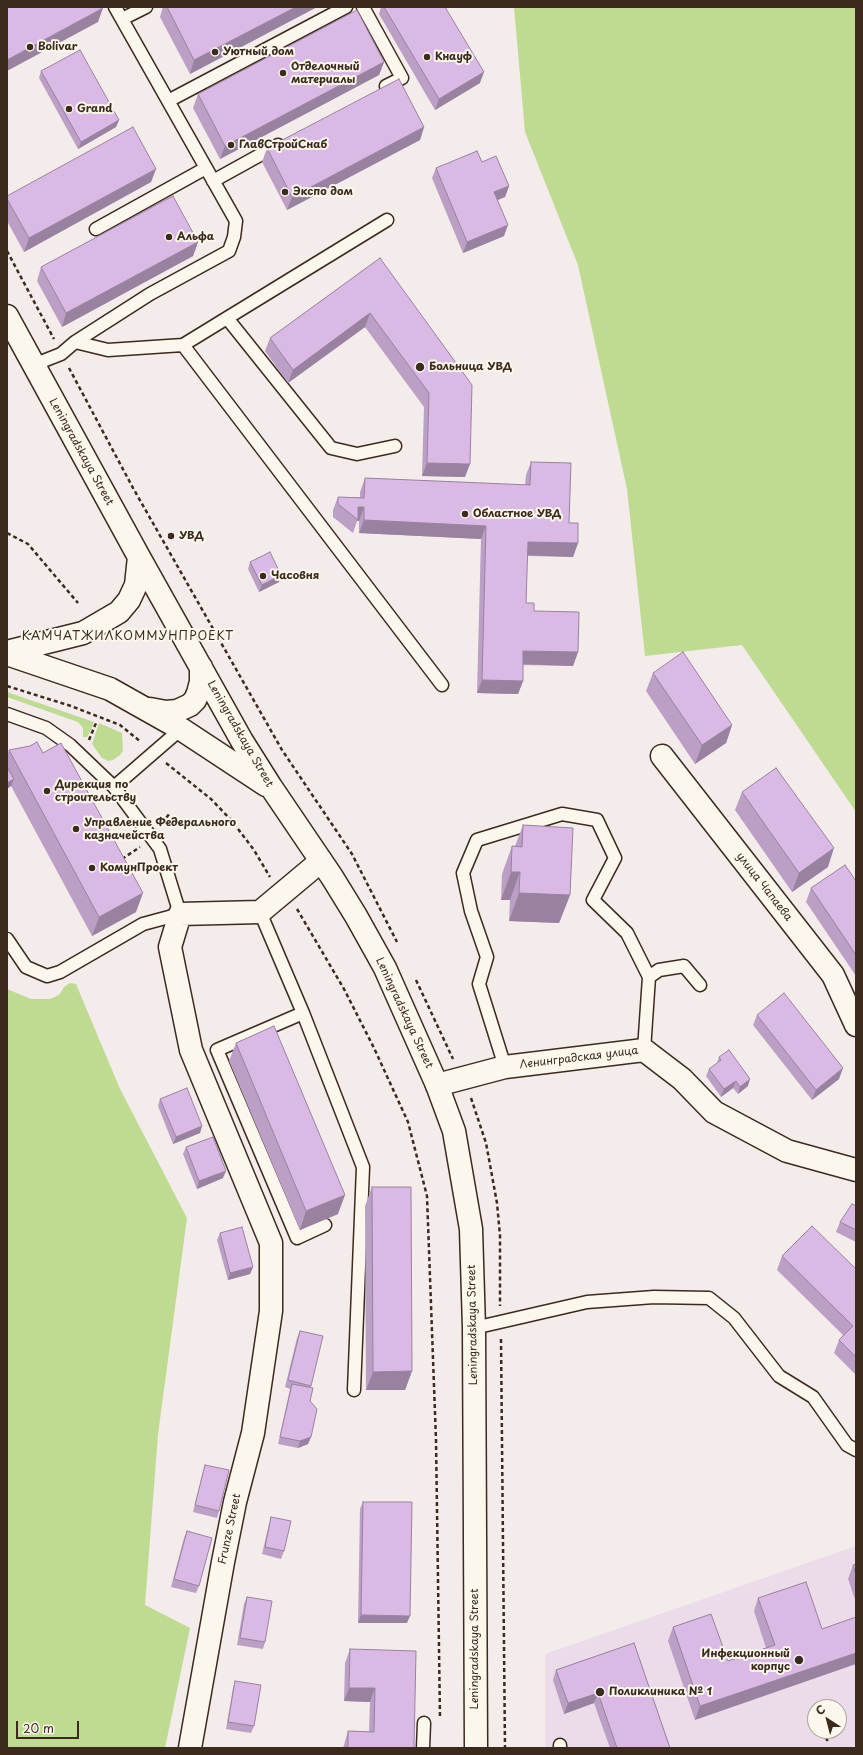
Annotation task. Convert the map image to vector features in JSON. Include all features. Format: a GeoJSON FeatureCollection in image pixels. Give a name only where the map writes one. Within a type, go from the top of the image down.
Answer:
{"type":"FeatureCollection","features":[{"type":"Feature","properties":{"kind":"main road","name":"Leningradskaya Street"},"geometry":{"type":"LineString","coordinates":[[7,316],[139,558],[271,788],[321,861],[356,916],[385,968],[437,1085],[454,1131],[471,1229],[474,1328],[476,1748]]}},
{"type":"Feature","properties":{"kind":"main road"},"geometry":{"type":"LineString","coordinates":[[7,653],[83,633],[119,612],[129,600],[136,585],[139,558]]}},
{"type":"Feature","properties":{"kind":"main road"},"geometry":{"type":"LineString","coordinates":[[7,653],[110,689],[181,728],[271,788]]}},
{"type":"Feature","properties":{"kind":"main road"},"geometry":{"type":"LineString","coordinates":[[145,708],[172,711],[184,709],[190,705],[195,700],[198,693],[201,682],[201,667]]}},
{"type":"Feature","properties":{"kind":"main road","name":"улица Чапаева"},"geometry":{"type":"LineString","coordinates":[[662,756],[833,974],[856,1025]]}},
{"type":"Feature","properties":{"kind":"main road"},"geometry":{"type":"LineString","coordinates":[[180,914],[260,912],[321,861]]}},
{"type":"Feature","properties":{"kind":"main road","name":"Frunze Street"},"geometry":{"type":"LineString","coordinates":[[180,914],[170,947],[191,1050],[271,1243],[270,1311],[253,1432],[235,1502],[223,1562],[190,1748]]}},
{"type":"Feature","properties":{"kind":"main road","name":"Ленинградская улица"},"geometry":{"type":"LineString","coordinates":[[437,1085],[505,1067],[644,1050],[682,1079],[714,1112],[787,1151],[856,1170]]}},
{"type":"Feature","properties":{"kind":"lane"},"geometry":{"type":"LineString","coordinates":[[33,365],[62,354],[75,342],[150,294],[229,251],[234,237],[236,221],[115,7]]}},
{"type":"Feature","properties":{"kind":"lane"},"geometry":{"type":"LineString","coordinates":[[122,19],[146,7]]}},
{"type":"Feature","properties":{"kind":"lane"},"geometry":{"type":"LineString","coordinates":[[168,101],[346,7]]}},
{"type":"Feature","properties":{"kind":"lane"},"geometry":{"type":"LineString","coordinates":[[363,7],[402,78],[374,93]]}},
{"type":"Feature","properties":{"kind":"lane"},"geometry":{"type":"LineString","coordinates":[[213,181],[290,139]]}},
{"type":"Feature","properties":{"kind":"lane"},"geometry":{"type":"LineString","coordinates":[[96,229],[206,168]]}},
{"type":"Feature","properties":{"kind":"lane"},"geometry":{"type":"LineString","coordinates":[[75,342],[108,350],[184,345],[387,220]]}},
{"type":"Feature","properties":{"kind":"lane"},"geometry":{"type":"LineString","coordinates":[[226,318],[331,448],[357,454],[395,446]]}},
{"type":"Feature","properties":{"kind":"lane"},"geometry":{"type":"LineString","coordinates":[[184,345],[442,685]]}},
{"type":"Feature","properties":{"kind":"lane"},"geometry":{"type":"LineString","coordinates":[[7,714],[46,728],[70,745],[114,787],[160,849],[180,914],[144,924],[60,972],[47,976],[26,967],[7,939]]}},
{"type":"Feature","properties":{"kind":"lane"},"geometry":{"type":"LineString","coordinates":[[114,787],[181,728]]}},
{"type":"Feature","properties":{"kind":"lane"},"geometry":{"type":"LineString","coordinates":[[505,1067],[479,984],[487,957],[471,910],[463,873],[477,840],[562,814],[597,820],[615,858],[593,900],[627,933],[649,977],[644,1050]]}},
{"type":"Feature","properties":{"kind":"lane"},"geometry":{"type":"LineString","coordinates":[[260,912],[303,1013],[363,1167],[354,1390]]}},
{"type":"Feature","properties":{"kind":"lane"},"geometry":{"type":"LineString","coordinates":[[649,977],[659,970],[684,966],[700,985]]}},
{"type":"Feature","properties":{"kind":"lane"},"geometry":{"type":"LineString","coordinates":[[303,1013],[217,1050],[297,1238],[326,1225]]}},
{"type":"Feature","properties":{"kind":"lane"},"geometry":{"type":"LineString","coordinates":[[474,1328],[588,1302],[654,1298],[709,1298],[734,1318],[779,1376],[813,1397],[847,1445],[856,1450]]}},
{"type":"Feature","properties":{"kind":"lane"},"geometry":{"type":"LineString","coordinates":[[423,1748],[424,1723]]}},
{"type":"Feature","properties":{"kind":"path"},"geometry":{"type":"LineString","coordinates":[[7,251],[133,488],[274,736],[352,854],[400,947]]}},
{"type":"Feature","properties":{"kind":"path"},"geometry":{"type":"LineString","coordinates":[[7,533],[28,544],[78,603]]}},
{"type":"Feature","properties":{"kind":"path"},"geometry":{"type":"LineString","coordinates":[[89,740],[96,723]]}},
{"type":"Feature","properties":{"kind":"path"},"geometry":{"type":"LineString","coordinates":[[159,827],[170,813]]}},
{"type":"Feature","properties":{"kind":"path"},"geometry":{"type":"LineString","coordinates":[[122,859],[145,844]]}},
{"type":"Feature","properties":{"kind":"path"},"geometry":{"type":"LineString","coordinates":[[413,974],[472,1102],[486,1143],[498,1203],[500,1236],[504,1514],[505,1748]]}},
{"type":"Feature","properties":{"kind":"path"},"geometry":{"type":"LineString","coordinates":[[434,1384],[439,1552],[440,1724]]}},
{"type":"Feature","properties":{"kind":"shaded area"},"geometry":{"type":"Polygon","coordinates":[[[856,1546],[856,1748],[545,1748],[545,1654],[856,1546]]]}},
{"type":"Feature","properties":{"kind":"green space"},"geometry":{"type":"Polygon","coordinates":[[[514,7],[856,7],[856,812],[742,645],[645,656],[627,489],[578,265],[525,132],[514,7]]]}},
{"type":"Feature","properties":{"kind":"green space"},"geometry":{"type":"Polygon","coordinates":[[[7,692],[94,722],[91,730],[87,737],[83,737],[83,728],[78,722],[7,697],[7,692]]]}},
{"type":"Feature","properties":{"kind":"green space"},"geometry":{"type":"Polygon","coordinates":[[[99,723],[122,733],[123,751],[113,760],[108,761],[102,758],[92,744],[99,723]]]}},
{"type":"Feature","properties":{"kind":"green space"},"geometry":{"type":"Polygon","coordinates":[[[70,983],[76,984],[120,1089],[187,1218],[158,1434],[145,1605],[190,1628],[165,1748],[7,1748],[7,989],[31,999],[50,999],[59,995],[64,987],[70,983]]]}},
{"type":"Feature","properties":{"kind":"building","name":"Bolivar"},"geometry":{"type":"Polygon","coordinates":[[[7,7],[102,7],[103,8],[7,60],[7,7]]]}},
{"type":"Feature","properties":{"kind":"building"},"geometry":{"type":"Polygon","coordinates":[[[167,7],[296,7],[194,60],[167,7]]]}},
{"type":"Feature","properties":{"kind":"building"},"geometry":{"type":"Polygon","coordinates":[[[384,7],[445,7],[484,72],[439,99],[384,7]]]}},
{"type":"Feature","properties":{"kind":"building"},"geometry":{"type":"Polygon","coordinates":[[[357,10],[384,62],[225,146],[198,94],[357,10]]]}},
{"type":"Feature","properties":{"kind":"building"},"geometry":{"type":"Polygon","coordinates":[[[80,50],[119,120],[81,142],[41,71],[80,50]]]}},
{"type":"Feature","properties":{"kind":"building"},"geometry":{"type":"Polygon","coordinates":[[[399,79],[424,127],[292,197],[267,148],[399,79]]]}},
{"type":"Feature","properties":{"kind":"building"},"geometry":{"type":"Polygon","coordinates":[[[133,127],[156,169],[29,238],[7,199],[7,196],[133,127]]]}},
{"type":"Feature","properties":{"kind":"building"},"geometry":{"type":"Polygon","coordinates":[[[477,151],[482,162],[496,156],[509,186],[494,192],[508,225],[467,242],[436,168],[477,151]]]}},
{"type":"Feature","properties":{"kind":"building"},"geometry":{"type":"Polygon","coordinates":[[[173,196],[198,242],[66,313],[41,267],[173,196]]]}},
{"type":"Feature","properties":{"kind":"building","name":"Больница УВД"},"geometry":{"type":"Polygon","coordinates":[[[380,258],[472,385],[470,464],[427,463],[429,393],[370,313],[293,370],[270,338],[380,258]]]}},
{"type":"Feature","properties":{"kind":"building"},"geometry":{"type":"Polygon","coordinates":[[[531,462],[571,463],[569,523],[578,523],[578,543],[528,542],[526,603],[534,603],[534,611],[579,612],[578,652],[523,651],[523,681],[482,680],[486,526],[364,520],[364,507],[358,507],[358,520],[338,504],[338,497],[364,498],[365,478],[530,485],[531,462]]]}},
{"type":"Feature","properties":{"kind":"building","name":"Часовня"},"geometry":{"type":"Polygon","coordinates":[[[270,552],[281,575],[262,585],[250,562],[270,552]]]}},
{"type":"Feature","properties":{"kind":"building"},"geometry":{"type":"Polygon","coordinates":[[[683,652],[732,725],[702,745],[653,673],[683,652]]]}},
{"type":"Feature","properties":{"kind":"building"},"geometry":{"type":"Polygon","coordinates":[[[37,742],[43,753],[61,743],[143,893],[99,917],[9,750],[30,746],[37,742]]]}},
{"type":"Feature","properties":{"kind":"building"},"geometry":{"type":"Polygon","coordinates":[[[7,767],[14,779],[7,783],[7,767]]]}},
{"type":"Feature","properties":{"kind":"building"},"geometry":{"type":"Polygon","coordinates":[[[776,768],[834,848],[799,873],[742,792],[776,768]]]}},
{"type":"Feature","properties":{"kind":"building"},"geometry":{"type":"Polygon","coordinates":[[[523,825],[573,828],[570,895],[519,893],[520,872],[511,872],[512,846],[522,847],[523,825]]]}},
{"type":"Feature","properties":{"kind":"building"},"geometry":{"type":"Polygon","coordinates":[[[845,865],[856,881],[856,955],[811,888],[845,865]]]}},
{"type":"Feature","properties":{"kind":"building"},"geometry":{"type":"Polygon","coordinates":[[[784,993],[843,1068],[816,1090],[757,1015],[784,993]]]}},
{"type":"Feature","properties":{"kind":"building"},"geometry":{"type":"Polygon","coordinates":[[[274,1026],[345,1195],[306,1211],[236,1043],[274,1026]]]}},
{"type":"Feature","properties":{"kind":"building"},"geometry":{"type":"Polygon","coordinates":[[[729,1050],[750,1079],[740,1087],[736,1081],[724,1089],[709,1069],[721,1060],[719,1057],[729,1050]]]}},
{"type":"Feature","properties":{"kind":"building"},"geometry":{"type":"Polygon","coordinates":[[[187,1088],[202,1126],[176,1137],[160,1099],[187,1088]]]}},
{"type":"Feature","properties":{"kind":"building"},"geometry":{"type":"Polygon","coordinates":[[[213,1137],[226,1171],[199,1181],[186,1147],[213,1137]]]}},
{"type":"Feature","properties":{"kind":"building"},"geometry":{"type":"Polygon","coordinates":[[[372,1187],[411,1187],[412,1371],[373,1372],[372,1187]]]}},
{"type":"Feature","properties":{"kind":"building"},"geometry":{"type":"Polygon","coordinates":[[[852,1204],[856,1206],[856,1230],[840,1222],[852,1204]]]}},
{"type":"Feature","properties":{"kind":"building"},"geometry":{"type":"Polygon","coordinates":[[[812,1226],[856,1269],[856,1357],[839,1340],[853,1326],[782,1256],[812,1226]]]}},
{"type":"Feature","properties":{"kind":"building"},"geometry":{"type":"Polygon","coordinates":[[[242,1227],[253,1267],[230,1273],[220,1233],[242,1227]]]}},
{"type":"Feature","properties":{"kind":"building"},"geometry":{"type":"Polygon","coordinates":[[[300,1331],[323,1336],[311,1386],[288,1380],[300,1331]]]}},
{"type":"Feature","properties":{"kind":"building"},"geometry":{"type":"Polygon","coordinates":[[[292,1384],[313,1388],[310,1401],[317,1409],[311,1437],[300,1441],[280,1437],[292,1384]]]}},
{"type":"Feature","properties":{"kind":"building"},"geometry":{"type":"Polygon","coordinates":[[[205,1465],[229,1470],[219,1511],[195,1505],[205,1465]]]}},
{"type":"Feature","properties":{"kind":"building"},"geometry":{"type":"Polygon","coordinates":[[[363,1502],[412,1502],[410,1616],[361,1615],[363,1502]]]}},
{"type":"Feature","properties":{"kind":"building"},"geometry":{"type":"Polygon","coordinates":[[[271,1517],[291,1521],[284,1551],[265,1547],[271,1517]]]}},
{"type":"Feature","properties":{"kind":"building"},"geometry":{"type":"Polygon","coordinates":[[[187,1531],[212,1538],[199,1586],[174,1579],[187,1531]]]}},
{"type":"Feature","properties":{"kind":"building"},"geometry":{"type":"Polygon","coordinates":[[[856,1564],[856,1574],[853,1565],[856,1564]]]}},
{"type":"Feature","properties":{"kind":"building"},"geometry":{"type":"Polygon","coordinates":[[[806,1582],[822,1629],[856,1617],[856,1653],[700,1706],[673,1627],[711,1614],[728,1661],[775,1645],[758,1598],[806,1582]]]}},
{"type":"Feature","properties":{"kind":"building"},"geometry":{"type":"Polygon","coordinates":[[[247,1597],[272,1601],[265,1642],[240,1638],[247,1597]]]}},
{"type":"Feature","properties":{"kind":"building","name":"Поликлиника № 1"},"geometry":{"type":"Polygon","coordinates":[[[634,1643],[670,1748],[617,1748],[598,1693],[568,1703],[556,1670],[634,1643]]]}},
{"type":"Feature","properties":{"kind":"building"},"geometry":{"type":"Polygon","coordinates":[[[350,1649],[416,1651],[414,1748],[348,1748],[348,1731],[374,1732],[375,1688],[349,1688],[350,1649]]]}},
{"type":"Feature","properties":{"kind":"building"},"geometry":{"type":"Polygon","coordinates":[[[235,1681],[261,1685],[254,1726],[228,1722],[235,1681]]]}},
{"type":"Feature","properties":{"kind":"place","name":"Bolivar"},"geometry":{"type":"Point","coordinates":[30,47]}},
{"type":"Feature","properties":{"kind":"place","name":"Уютный дом"},"geometry":{"type":"Point","coordinates":[215,52]}},
{"type":"Feature","properties":{"kind":"place","name":"Кнауф"},"geometry":{"type":"Point","coordinates":[427,57]}},
{"type":"Feature","properties":{"kind":"place","name":"Отделочный материалы"},"geometry":{"type":"Point","coordinates":[283,73]}},
{"type":"Feature","properties":{"kind":"place","name":"Grand"},"geometry":{"type":"Point","coordinates":[69,109]}},
{"type":"Feature","properties":{"kind":"place","name":"ГлавСтройСнаб"},"geometry":{"type":"Point","coordinates":[231,145]}},
{"type":"Feature","properties":{"kind":"place","name":"Экспо дом"},"geometry":{"type":"Point","coordinates":[285,192]}},
{"type":"Feature","properties":{"kind":"place","name":"Альфа"},"geometry":{"type":"Point","coordinates":[169,237]}},
{"type":"Feature","properties":{"kind":"place","name":"Больница УВД"},"geometry":{"type":"Point","coordinates":[420,367]}},
{"type":"Feature","properties":{"kind":"place","name":"Областное УВД"},"geometry":{"type":"Point","coordinates":[465,514]}},
{"type":"Feature","properties":{"kind":"place","name":"УВД"},"geometry":{"type":"Point","coordinates":[171,536]}},
{"type":"Feature","properties":{"kind":"place","name":"Часовня"},"geometry":{"type":"Point","coordinates":[263,576]}},
{"type":"Feature","properties":{"kind":"place","name":"Дирекция по строительству"},"geometry":{"type":"Point","coordinates":[47,791]}},
{"type":"Feature","properties":{"kind":"place","name":"Управление Федерального казначейства"},"geometry":{"type":"Point","coordinates":[76,829]}},
{"type":"Feature","properties":{"kind":"place","name":"КомунПроект"},"geometry":{"type":"Point","coordinates":[92,868]}},
{"type":"Feature","properties":{"kind":"place","name":"Инфекционный корпус"},"geometry":{"type":"Point","coordinates":[799,1660]}},
{"type":"Feature","properties":{"kind":"place","name":"Поликлиника № 1"},"geometry":{"type":"Point","coordinates":[600,1692]}},
{"type":"Feature","properties":{"kind":"district","name":"КАМЧАТЖИЛКОММУНПРОЕКТ"},"geometry":{"type":"Point","coordinates":[128,637]}}]}
